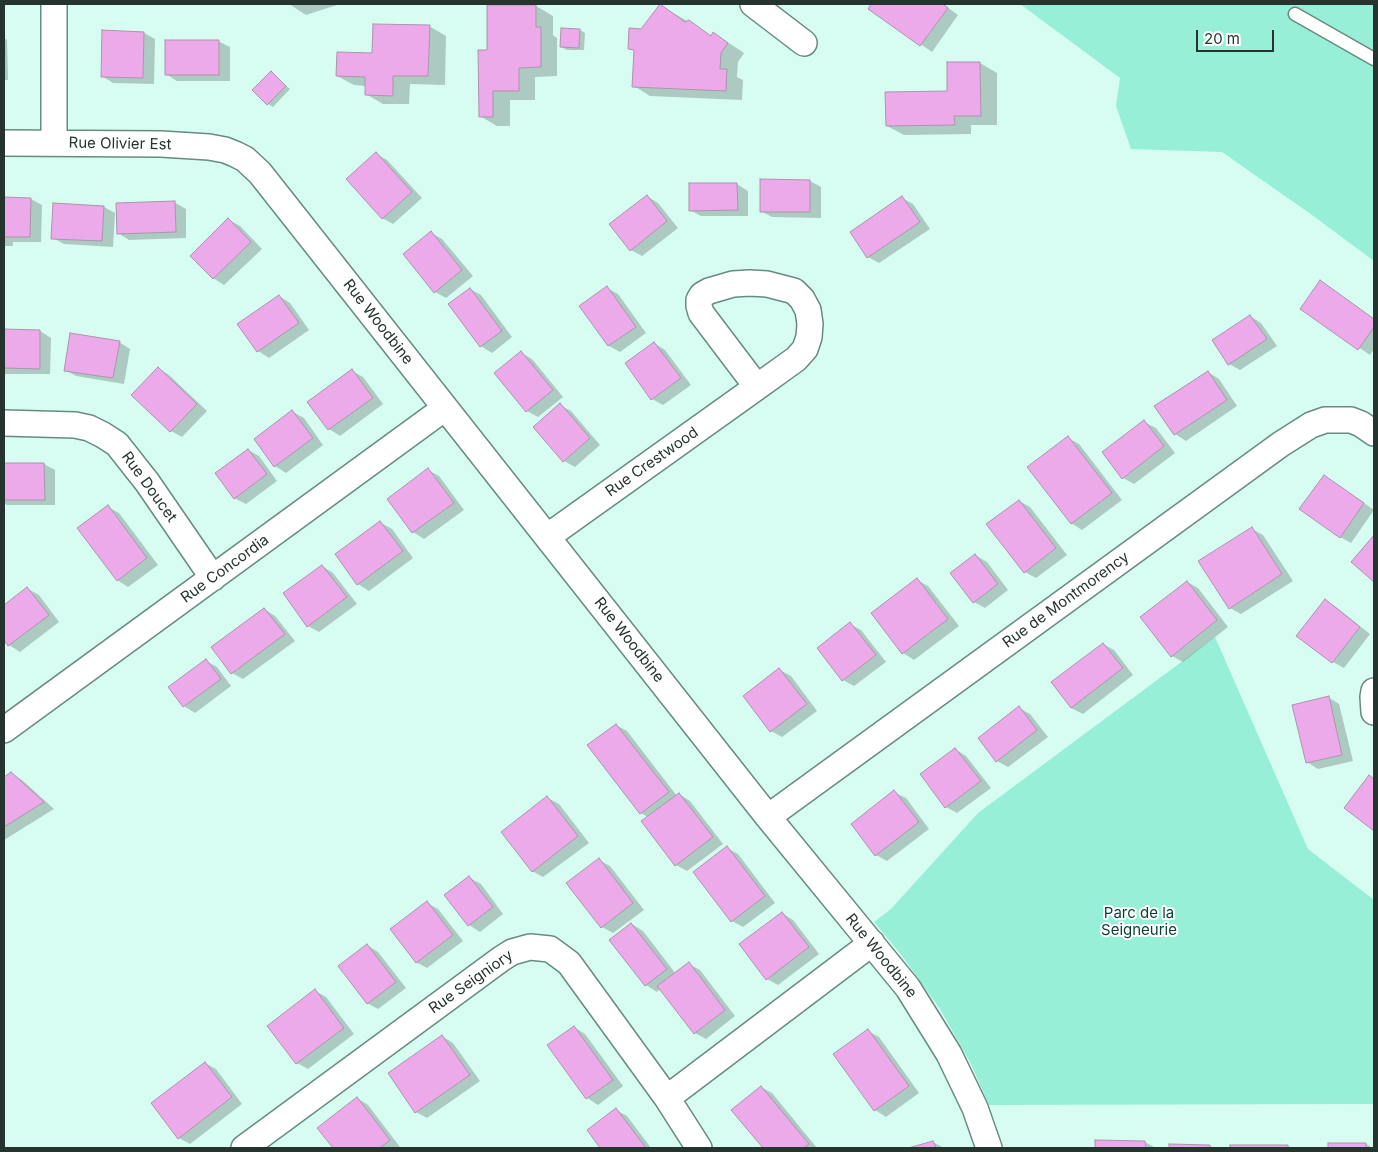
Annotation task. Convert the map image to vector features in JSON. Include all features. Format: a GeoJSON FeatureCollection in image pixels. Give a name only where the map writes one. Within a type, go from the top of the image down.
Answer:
{"type":"FeatureCollection","features":[{"type":"Feature","properties":{"kind":"street"},"geometry":{"type":"LineString","coordinates":[[54,4],[54,143]]}},
{"type":"Feature","properties":{"kind":"street"},"geometry":{"type":"LineString","coordinates":[[753,4],[804,43]]}},
{"type":"Feature","properties":{"kind":"street","name":"Rue Olivier Est"},"geometry":{"type":"LineString","coordinates":[[4,143],[183,145],[225,150],[235,154]]}},
{"type":"Feature","properties":{"kind":"street","name":"Rue Woodbine"},"geometry":{"type":"LineString","coordinates":[[235,154],[245,159],[260,173],[768,817],[908,988],[949,1054],[975,1108],[989,1148]]}},
{"type":"Feature","properties":{"kind":"street","name":"Rue Crestwood"},"geometry":{"type":"LineString","coordinates":[[547,537],[757,387],[796,359],[805,349],[809,337],[810,324],[808,310],[802,299],[794,291],[767,284],[733,284],[709,290],[699,300],[701,313],[757,387]]}},
{"type":"Feature","properties":{"kind":"street","name":"Rue Concordia"},"geometry":{"type":"LineString","coordinates":[[4,730],[445,408]]}},
{"type":"Feature","properties":{"kind":"street","name":"Rue de Montmorency"},"geometry":{"type":"LineString","coordinates":[[768,817],[1281,444],[1312,425],[1325,420],[1351,420],[1361,424],[1374,434]]}},
{"type":"Feature","properties":{"kind":"street","name":"Rue Doucet"},"geometry":{"type":"LineString","coordinates":[[4,423],[75,425],[89,428],[117,444],[138,470],[213,578]]}},
{"type":"Feature","properties":{"kind":"street"},"geometry":{"type":"LineString","coordinates":[[1374,690],[1374,712]]}},
{"type":"Feature","properties":{"kind":"street"},"geometry":{"type":"LineString","coordinates":[[667,1098],[872,943]]}},
{"type":"Feature","properties":{"kind":"street","name":"Rue Seigniory"},"geometry":{"type":"LineString","coordinates":[[244,1148],[501,959],[520,948],[530,946],[550,949],[569,963],[667,1098],[699,1148]]}},
{"type":"Feature","properties":{"kind":"lane"},"geometry":{"type":"LineString","coordinates":[[1295,14],[1374,59]]}},
{"type":"Feature","properties":{"kind":"green space"},"geometry":{"type":"Polygon","coordinates":[[[1020,4],[1374,4],[1374,261],[1222,152],[1131,149],[1116,106],[1120,78],[1020,4]]]}},
{"type":"Feature","properties":{"kind":"green space","name":"Parc de la Seigneurie"},"geometry":{"type":"Polygon","coordinates":[[[1215,637],[1308,849],[1374,900],[1374,1104],[989,1105],[971,1064],[940,1009],[903,957],[874,922],[891,909],[978,813],[1215,637]]]}},
{"type":"Feature","properties":{"kind":"building"},"geometry":{"type":"Polygon","coordinates":[[[660,4],[685,22],[689,20],[711,36],[713,32],[728,43],[721,53],[720,69],[727,69],[726,91],[632,87],[634,50],[628,49],[629,28],[641,29],[660,4]]]}},
{"type":"Feature","properties":{"kind":"building"},"geometry":{"type":"Polygon","coordinates":[[[871,4],[943,4],[948,8],[920,46],[868,9],[871,4]]]}},
{"type":"Feature","properties":{"kind":"building"},"geometry":{"type":"Polygon","coordinates":[[[487,5],[536,5],[536,27],[541,27],[541,67],[519,68],[519,91],[493,91],[493,117],[479,117],[478,50],[487,50],[487,5]]]}},
{"type":"Feature","properties":{"kind":"building"},"geometry":{"type":"Polygon","coordinates":[[[373,24],[430,25],[428,76],[393,76],[393,96],[365,95],[365,77],[336,76],[337,52],[372,53],[373,24]]]}},
{"type":"Feature","properties":{"kind":"building"},"geometry":{"type":"Polygon","coordinates":[[[561,28],[580,29],[579,48],[560,47],[561,28]]]}},
{"type":"Feature","properties":{"kind":"building"},"geometry":{"type":"Polygon","coordinates":[[[102,30],[144,32],[143,78],[101,77],[102,30]]]}},
{"type":"Feature","properties":{"kind":"building"},"geometry":{"type":"Polygon","coordinates":[[[165,40],[219,40],[219,75],[165,75],[165,40]]]}},
{"type":"Feature","properties":{"kind":"building"},"geometry":{"type":"Polygon","coordinates":[[[947,62],[980,62],[981,116],[954,116],[955,125],[886,126],[885,92],[947,91],[947,62]]]}},
{"type":"Feature","properties":{"kind":"building"},"geometry":{"type":"Polygon","coordinates":[[[271,71],[286,86],[267,105],[252,90],[271,71]]]}},
{"type":"Feature","properties":{"kind":"building"},"geometry":{"type":"Polygon","coordinates":[[[376,152],[412,192],[382,219],[346,179],[376,152]]]}},
{"type":"Feature","properties":{"kind":"building"},"geometry":{"type":"Polygon","coordinates":[[[760,179],[810,180],[810,212],[760,212],[760,179]]]}},
{"type":"Feature","properties":{"kind":"building"},"geometry":{"type":"Polygon","coordinates":[[[689,183],[737,183],[738,210],[689,211],[689,183]]]}},
{"type":"Feature","properties":{"kind":"building"},"geometry":{"type":"Polygon","coordinates":[[[647,195],[667,221],[630,251],[609,224],[647,195]]]}},
{"type":"Feature","properties":{"kind":"building"},"geometry":{"type":"Polygon","coordinates":[[[902,196],[920,222],[867,258],[850,232],[902,196]]]}},
{"type":"Feature","properties":{"kind":"building"},"geometry":{"type":"Polygon","coordinates":[[[4,197],[31,198],[30,237],[4,237],[4,197]]]}},
{"type":"Feature","properties":{"kind":"building"},"geometry":{"type":"Polygon","coordinates":[[[175,201],[176,232],[117,234],[116,203],[175,201]]]}},
{"type":"Feature","properties":{"kind":"building"},"geometry":{"type":"Polygon","coordinates":[[[53,203],[104,206],[102,241],[51,239],[53,203]]]}},
{"type":"Feature","properties":{"kind":"building"},"geometry":{"type":"Polygon","coordinates":[[[228,218],[251,242],[213,279],[190,256],[228,218]]]}},
{"type":"Feature","properties":{"kind":"building"},"geometry":{"type":"Polygon","coordinates":[[[431,231],[462,270],[434,293],[403,254],[431,231]]]}},
{"type":"Feature","properties":{"kind":"building"},"geometry":{"type":"Polygon","coordinates":[[[1320,280],[1374,319],[1374,327],[1358,350],[1300,309],[1320,280]]]}},
{"type":"Feature","properties":{"kind":"building"},"geometry":{"type":"Polygon","coordinates":[[[607,286],[636,327],[608,346],[579,306],[607,286]]]}},
{"type":"Feature","properties":{"kind":"building"},"geometry":{"type":"Polygon","coordinates":[[[470,288],[502,331],[480,347],[448,304],[470,288]]]}},
{"type":"Feature","properties":{"kind":"building"},"geometry":{"type":"Polygon","coordinates":[[[279,295],[299,323],[257,352],[237,324],[279,295]]]}},
{"type":"Feature","properties":{"kind":"building"},"geometry":{"type":"Polygon","coordinates":[[[1250,315],[1267,339],[1228,365],[1212,340],[1250,315]]]}},
{"type":"Feature","properties":{"kind":"building"},"geometry":{"type":"Polygon","coordinates":[[[4,329],[40,330],[40,369],[4,368],[4,329]]]}},
{"type":"Feature","properties":{"kind":"building"},"geometry":{"type":"Polygon","coordinates":[[[70,333],[120,341],[113,378],[64,371],[70,333]]]}},
{"type":"Feature","properties":{"kind":"building"},"geometry":{"type":"Polygon","coordinates":[[[654,342],[681,378],[651,400],[625,363],[654,342]]]}},
{"type":"Feature","properties":{"kind":"building"},"geometry":{"type":"Polygon","coordinates":[[[521,351],[553,390],[526,412],[494,373],[521,351]]]}},
{"type":"Feature","properties":{"kind":"building"},"geometry":{"type":"Polygon","coordinates":[[[158,367],[197,404],[170,432],[131,395],[158,367]]]}},
{"type":"Feature","properties":{"kind":"building"},"geometry":{"type":"Polygon","coordinates":[[[352,369],[373,398],[328,430],[307,402],[352,369]]]}},
{"type":"Feature","properties":{"kind":"building"},"geometry":{"type":"Polygon","coordinates":[[[1208,371],[1227,400],[1174,435],[1154,406],[1208,371]]]}},
{"type":"Feature","properties":{"kind":"building"},"geometry":{"type":"Polygon","coordinates":[[[560,403],[590,438],[563,462],[533,427],[560,403]]]}},
{"type":"Feature","properties":{"kind":"building"},"geometry":{"type":"Polygon","coordinates":[[[292,410],[313,438],[274,467],[254,439],[292,410]]]}},
{"type":"Feature","properties":{"kind":"building"},"geometry":{"type":"Polygon","coordinates":[[[1144,420],[1164,446],[1122,479],[1102,452],[1144,420]]]}},
{"type":"Feature","properties":{"kind":"building"},"geometry":{"type":"Polygon","coordinates":[[[1068,436],[1112,493],[1071,524],[1027,467],[1068,436]]]}},
{"type":"Feature","properties":{"kind":"building"},"geometry":{"type":"Polygon","coordinates":[[[248,449],[267,474],[234,499],[215,473],[248,449]]]}},
{"type":"Feature","properties":{"kind":"building"},"geometry":{"type":"Polygon","coordinates":[[[4,463],[44,463],[45,500],[4,500],[4,463]]]}},
{"type":"Feature","properties":{"kind":"building"},"geometry":{"type":"Polygon","coordinates":[[[428,468],[454,503],[412,533],[387,499],[428,468]]]}},
{"type":"Feature","properties":{"kind":"building"},"geometry":{"type":"Polygon","coordinates":[[[1324,475],[1364,503],[1340,538],[1299,509],[1324,475]]]}},
{"type":"Feature","properties":{"kind":"building"},"geometry":{"type":"Polygon","coordinates":[[[1019,500],[1056,548],[1024,573],[986,524],[1019,500]]]}},
{"type":"Feature","properties":{"kind":"building"},"geometry":{"type":"Polygon","coordinates":[[[108,505],[147,558],[117,581],[77,528],[108,505]]]}},
{"type":"Feature","properties":{"kind":"building"},"geometry":{"type":"Polygon","coordinates":[[[380,521],[403,551],[357,585],[335,554],[380,521]]]}},
{"type":"Feature","properties":{"kind":"building"},"geometry":{"type":"Polygon","coordinates":[[[1252,527],[1282,574],[1229,609],[1198,561],[1252,527]]]}},
{"type":"Feature","properties":{"kind":"building"},"geometry":{"type":"Polygon","coordinates":[[[1374,535],[1374,582],[1351,562],[1374,535]]]}},
{"type":"Feature","properties":{"kind":"building"},"geometry":{"type":"Polygon","coordinates":[[[975,554],[998,584],[973,603],[950,573],[975,554]]]}},
{"type":"Feature","properties":{"kind":"building"},"geometry":{"type":"Polygon","coordinates":[[[322,565],[347,597],[307,627],[283,593],[322,565]]]}},
{"type":"Feature","properties":{"kind":"building"},"geometry":{"type":"Polygon","coordinates":[[[917,578],[948,619],[902,654],[871,613],[917,578]]]}},
{"type":"Feature","properties":{"kind":"building"},"geometry":{"type":"Polygon","coordinates":[[[1187,581],[1217,620],[1171,657],[1140,617],[1187,581]]]}},
{"type":"Feature","properties":{"kind":"building"},"geometry":{"type":"Polygon","coordinates":[[[27,587],[49,615],[8,646],[4,640],[4,605],[27,587]]]}},
{"type":"Feature","properties":{"kind":"building"},"geometry":{"type":"Polygon","coordinates":[[[1325,599],[1360,627],[1332,663],[1296,636],[1325,599]]]}},
{"type":"Feature","properties":{"kind":"building"},"geometry":{"type":"Polygon","coordinates":[[[264,608],[285,634],[231,674],[211,647],[264,608]]]}},
{"type":"Feature","properties":{"kind":"building"},"geometry":{"type":"Polygon","coordinates":[[[850,622],[876,655],[842,681],[817,648],[850,622]]]}},
{"type":"Feature","properties":{"kind":"building"},"geometry":{"type":"Polygon","coordinates":[[[1103,643],[1123,668],[1071,708],[1051,682],[1103,643]]]}},
{"type":"Feature","properties":{"kind":"building"},"geometry":{"type":"Polygon","coordinates":[[[206,659],[221,679],[183,707],[168,687],[206,659]]]}},
{"type":"Feature","properties":{"kind":"building"},"geometry":{"type":"Polygon","coordinates":[[[779,668],[807,704],[770,732],[743,696],[779,668]]]}},
{"type":"Feature","properties":{"kind":"building"},"geometry":{"type":"Polygon","coordinates":[[[1329,696],[1342,755],[1306,763],[1292,705],[1329,696]]]}},
{"type":"Feature","properties":{"kind":"building"},"geometry":{"type":"Polygon","coordinates":[[[1019,706],[1037,730],[996,762],[978,738],[1019,706]]]}},
{"type":"Feature","properties":{"kind":"building"},"geometry":{"type":"Polygon","coordinates":[[[616,724],[669,792],[640,814],[587,745],[616,724]]]}},
{"type":"Feature","properties":{"kind":"building"},"geometry":{"type":"Polygon","coordinates":[[[955,748],[981,781],[945,808],[920,774],[955,748]]]}},
{"type":"Feature","properties":{"kind":"building"},"geometry":{"type":"Polygon","coordinates":[[[11,772],[44,802],[4,827],[4,777],[11,772]]]}},
{"type":"Feature","properties":{"kind":"building"},"geometry":{"type":"Polygon","coordinates":[[[1369,775],[1374,779],[1374,831],[1344,808],[1369,775]]]}},
{"type":"Feature","properties":{"kind":"building"},"geometry":{"type":"Polygon","coordinates":[[[894,790],[919,822],[875,856],[851,824],[894,790]]]}},
{"type":"Feature","properties":{"kind":"building"},"geometry":{"type":"Polygon","coordinates":[[[679,793],[713,837],[675,866],[641,821],[679,793]]]}},
{"type":"Feature","properties":{"kind":"building"},"geometry":{"type":"Polygon","coordinates":[[[547,796],[578,836],[532,872],[501,832],[547,796]]]}},
{"type":"Feature","properties":{"kind":"building"},"geometry":{"type":"Polygon","coordinates":[[[727,846],[765,896],[731,922],[693,872],[727,846]]]}},
{"type":"Feature","properties":{"kind":"building"},"geometry":{"type":"Polygon","coordinates":[[[599,858],[633,903],[601,928],[566,883],[599,858]]]}},
{"type":"Feature","properties":{"kind":"building"},"geometry":{"type":"Polygon","coordinates":[[[469,876],[493,907],[468,926],[444,895],[469,876]]]}},
{"type":"Feature","properties":{"kind":"building"},"geometry":{"type":"Polygon","coordinates":[[[427,901],[453,935],[416,963],[390,929],[427,901]]]}},
{"type":"Feature","properties":{"kind":"building"},"geometry":{"type":"Polygon","coordinates":[[[782,912],[809,947],[766,980],[739,944],[782,912]]]}},
{"type":"Feature","properties":{"kind":"building"},"geometry":{"type":"Polygon","coordinates":[[[631,923],[667,969],[645,986],[609,940],[631,923]]]}},
{"type":"Feature","properties":{"kind":"building"},"geometry":{"type":"Polygon","coordinates":[[[367,944],[396,982],[367,1004],[338,966],[367,944]]]}},
{"type":"Feature","properties":{"kind":"building"},"geometry":{"type":"Polygon","coordinates":[[[689,962],[725,1010],[694,1034],[657,986],[689,962]]]}},
{"type":"Feature","properties":{"kind":"building"},"geometry":{"type":"Polygon","coordinates":[[[315,989],[344,1028],[296,1064],[267,1026],[315,989]]]}},
{"type":"Feature","properties":{"kind":"building"},"geometry":{"type":"Polygon","coordinates":[[[574,1026],[613,1080],[586,1099],[547,1045],[574,1026]]]}},
{"type":"Feature","properties":{"kind":"building"},"geometry":{"type":"Polygon","coordinates":[[[868,1029],[909,1086],[874,1111],[833,1054],[868,1029]]]}},
{"type":"Feature","properties":{"kind":"building"},"geometry":{"type":"Polygon","coordinates":[[[442,1035],[470,1075],[415,1113],[388,1073],[442,1035]]]}},
{"type":"Feature","properties":{"kind":"building"},"geometry":{"type":"Polygon","coordinates":[[[205,1062],[232,1097],[178,1139],[151,1103],[205,1062]]]}},
{"type":"Feature","properties":{"kind":"building"},"geometry":{"type":"Polygon","coordinates":[[[761,1086],[809,1144],[804,1148],[763,1148],[731,1110],[761,1086]]]}},
{"type":"Feature","properties":{"kind":"building"},"geometry":{"type":"Polygon","coordinates":[[[357,1097],[390,1140],[380,1148],[333,1148],[317,1128],[357,1097]]]}},
{"type":"Feature","properties":{"kind":"building"},"geometry":{"type":"Polygon","coordinates":[[[616,1108],[646,1148],[600,1148],[587,1130],[616,1108]]]}},
{"type":"Feature","properties":{"kind":"building"},"geometry":{"type":"Polygon","coordinates":[[[1095,1140],[1145,1141],[1146,1148],[1095,1148],[1095,1140]]]}},
{"type":"Feature","properties":{"kind":"building"},"geometry":{"type":"Polygon","coordinates":[[[933,1141],[936,1148],[908,1148],[933,1141]]]}},
{"type":"Feature","properties":{"kind":"building"},"geometry":{"type":"Polygon","coordinates":[[[1328,1143],[1366,1143],[1366,1148],[1328,1148],[1328,1143]]]}},
{"type":"Feature","properties":{"kind":"building"},"geometry":{"type":"Polygon","coordinates":[[[1169,1144],[1210,1145],[1210,1148],[1169,1148],[1169,1144]]]}},
{"type":"Feature","properties":{"kind":"building"},"geometry":{"type":"Polygon","coordinates":[[[1230,1145],[1288,1145],[1288,1148],[1230,1148],[1230,1145]]]}}]}
